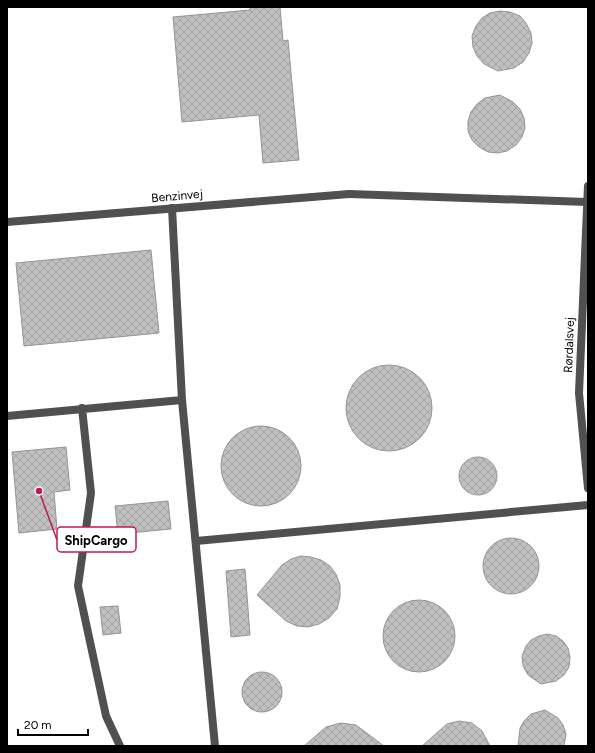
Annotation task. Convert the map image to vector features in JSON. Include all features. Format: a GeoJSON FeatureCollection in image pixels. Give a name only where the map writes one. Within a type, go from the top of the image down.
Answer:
{"type":"FeatureCollection","features":[{"type":"Feature","properties":{"kind":"street","name":"Rørdalsvej"},"geometry":{"type":"LineString","coordinates":[[588,186],[579,393],[588,488]]}},
{"type":"Feature","properties":{"kind":"street","name":"Benzinvej"},"geometry":{"type":"LineString","coordinates":[[7,222],[349,194],[587,202]]}},
{"type":"Feature","properties":{"kind":"street"},"geometry":{"type":"LineString","coordinates":[[172,208],[182,400],[215,746]]}},
{"type":"Feature","properties":{"kind":"street"},"geometry":{"type":"LineString","coordinates":[[7,416],[182,400]]}},
{"type":"Feature","properties":{"kind":"street"},"geometry":{"type":"LineString","coordinates":[[82,408],[91,493],[78,586],[106,716],[120,746]]}},
{"type":"Feature","properties":{"kind":"street"},"geometry":{"type":"LineString","coordinates":[[196,541],[588,505]]}},
{"type":"Feature","properties":{"kind":"building"},"geometry":{"type":"Polygon","coordinates":[[[250,7],[280,7],[283,41],[288,40],[299,160],[263,163],[259,115],[182,122],[173,17],[250,10],[250,7]]]}},
{"type":"Feature","properties":{"kind":"building"},"geometry":{"type":"Polygon","coordinates":[[[500,11],[510,12],[520,16],[526,23],[531,33],[532,43],[529,53],[523,62],[514,68],[498,71],[484,64],[477,56],[473,47],[472,36],[476,26],[482,18],[490,13],[500,11]]]}},
{"type":"Feature","properties":{"kind":"building"},"geometry":{"type":"Polygon","coordinates":[[[500,95],[513,102],[520,109],[524,118],[525,128],[522,137],[516,145],[507,151],[498,153],[488,152],[479,147],[472,140],[468,131],[468,121],[471,112],[477,104],[485,98],[500,95]]]}},
{"type":"Feature","properties":{"kind":"building"},"geometry":{"type":"Polygon","coordinates":[[[151,250],[159,333],[24,346],[16,263],[151,250]]]}},
{"type":"Feature","properties":{"kind":"building"},"geometry":{"type":"Polygon","coordinates":[[[389,365],[405,369],[419,378],[428,392],[432,408],[428,424],[419,438],[405,447],[389,451],[373,447],[359,438],[350,424],[346,408],[350,392],[359,378],[373,369],[389,365]]]}},
{"type":"Feature","properties":{"kind":"building"},"geometry":{"type":"Polygon","coordinates":[[[261,426],[276,429],[289,438],[298,451],[301,466],[298,481],[289,494],[276,503],[261,506],[246,503],[233,494],[224,481],[221,466],[224,451],[233,438],[246,429],[261,426]]]}},
{"type":"Feature","properties":{"kind":"building"},"geometry":{"type":"Polygon","coordinates":[[[66,447],[70,490],[54,492],[57,529],[19,533],[12,452],[66,447]]]}},
{"type":"Feature","properties":{"kind":"building"},"geometry":{"type":"Polygon","coordinates":[[[474,457],[482,457],[492,462],[496,469],[496,483],[492,490],[482,495],[474,495],[464,490],[462,487],[459,480],[459,472],[464,462],[467,460],[474,457]]]}},
{"type":"Feature","properties":{"kind":"building"},"geometry":{"type":"Polygon","coordinates":[[[168,501],[171,529],[118,534],[115,506],[168,501]]]}},
{"type":"Feature","properties":{"kind":"building"},"geometry":{"type":"Polygon","coordinates":[[[506,538],[516,538],[531,546],[537,555],[539,566],[537,577],[531,586],[516,594],[506,594],[495,589],[488,582],[483,571],[483,561],[488,550],[495,543],[506,538]]]}},
{"type":"Feature","properties":{"kind":"building"},"geometry":{"type":"Polygon","coordinates":[[[301,556],[321,560],[330,566],[336,574],[340,585],[340,597],[337,609],[329,618],[319,624],[308,627],[297,626],[286,621],[257,595],[282,565],[291,559],[301,556]]]}},
{"type":"Feature","properties":{"kind":"building"},"geometry":{"type":"Polygon","coordinates":[[[245,569],[250,635],[231,637],[226,571],[245,569]]]}},
{"type":"Feature","properties":{"kind":"building"},"geometry":{"type":"Polygon","coordinates":[[[419,600],[439,606],[449,616],[455,636],[449,656],[439,666],[419,672],[399,666],[389,656],[383,636],[389,616],[399,606],[419,600]]]}},
{"type":"Feature","properties":{"kind":"building"},"geometry":{"type":"Polygon","coordinates":[[[118,606],[121,633],[103,635],[100,607],[118,606]]]}},
{"type":"Feature","properties":{"kind":"building"},"geometry":{"type":"Polygon","coordinates":[[[547,634],[556,636],[563,641],[568,648],[570,657],[569,667],[564,675],[556,681],[541,684],[528,675],[523,666],[522,656],[526,646],[531,640],[547,634]]]}},
{"type":"Feature","properties":{"kind":"building"},"geometry":{"type":"Polygon","coordinates":[[[262,672],[270,674],[276,678],[280,684],[282,692],[280,700],[276,706],[270,710],[262,712],[254,710],[248,706],[244,700],[242,692],[244,684],[248,678],[254,674],[262,672]]]}},
{"type":"Feature","properties":{"kind":"building"},"geometry":{"type":"Polygon","coordinates":[[[545,710],[558,718],[563,725],[566,734],[564,746],[518,746],[520,728],[524,721],[531,714],[545,710]]]}},
{"type":"Feature","properties":{"kind":"building"},"geometry":{"type":"Polygon","coordinates":[[[459,721],[472,723],[482,731],[490,746],[422,746],[447,724],[459,721]]]}},
{"type":"Feature","properties":{"kind":"building"},"geometry":{"type":"Polygon","coordinates":[[[341,723],[356,725],[384,746],[304,746],[326,727],[341,723]]]}},
{"type":"Feature","properties":{"kind":"place","name":"ShipCargo"},"geometry":{"type":"Point","coordinates":[39,491]}}]}
